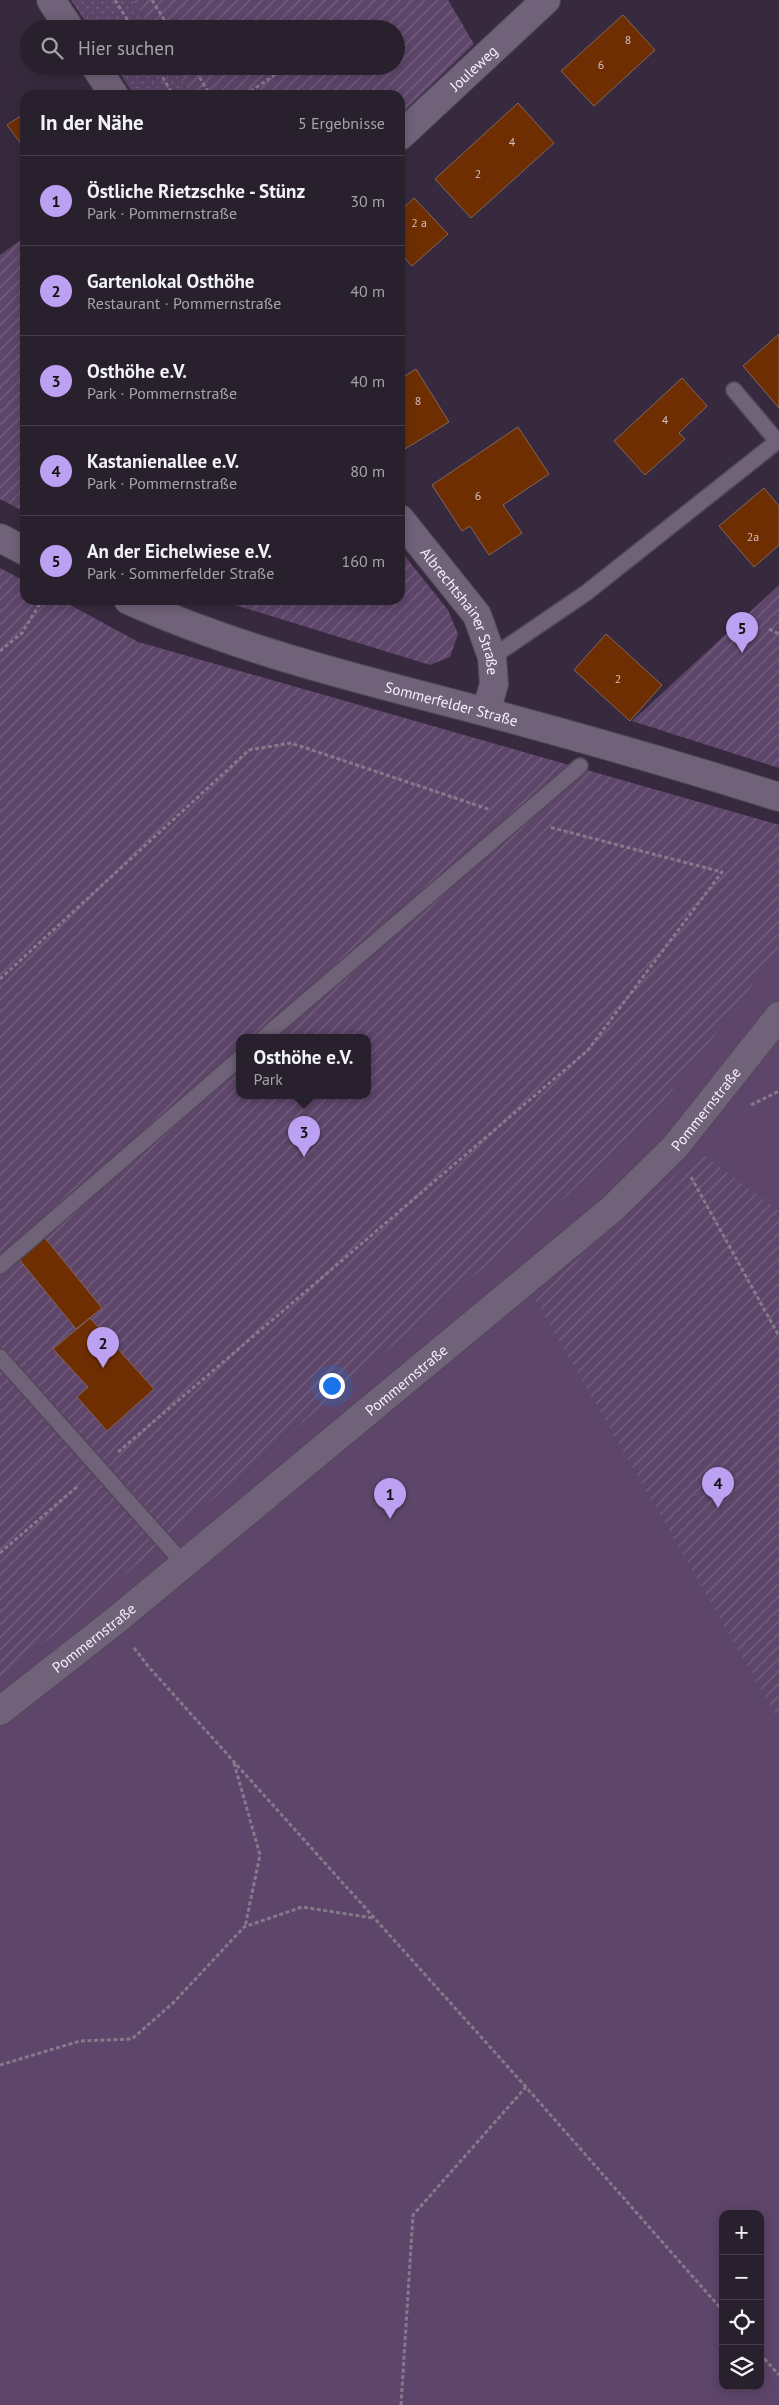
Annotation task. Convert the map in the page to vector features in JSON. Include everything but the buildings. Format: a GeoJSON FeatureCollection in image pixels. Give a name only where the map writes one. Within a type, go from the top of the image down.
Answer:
{"type":"FeatureCollection","features":[{"type":"Feature","properties":{"kind":"street"},"geometry":{"type":"LineString","coordinates":[[50,0],[64,20]]}},
{"type":"Feature","properties":{"kind":"street","name":"Jouleweg"},"geometry":{"type":"LineString","coordinates":[[405,131],[546,0]]}},
{"type":"Feature","properties":{"kind":"street"},"geometry":{"type":"LineString","coordinates":[[101,75],[111,90]]}},
{"type":"Feature","properties":{"kind":"street","name":"Albrechtshainer Straße"},"geometry":{"type":"LineString","coordinates":[[405,525],[477,615],[492,657],[494,684],[486,712]]}},
{"type":"Feature","properties":{"kind":"street","name":"Sommerfelder Straße"},"geometry":{"type":"LineString","coordinates":[[139,605],[167,618],[312,666],[687,768],[779,797]]}},
{"type":"Feature","properties":{"kind":"street","name":"Pommernstraße"},"geometry":{"type":"LineString","coordinates":[[0,1711],[115,1621],[612,1209],[675,1147],[779,1016]]}},
{"type":"Feature","properties":{"kind":"lane"},"geometry":{"type":"LineString","coordinates":[[492,657],[586,594],[778,440],[734,390]]}},
{"type":"Feature","properties":{"kind":"lane"},"geometry":{"type":"LineString","coordinates":[[268,1034],[580,766]]}},
{"type":"Feature","properties":{"kind":"lane"},"geometry":{"type":"LineString","coordinates":[[0,1266],[236,1061]]}},
{"type":"Feature","properties":{"kind":"lane"},"geometry":{"type":"LineString","coordinates":[[0,1357],[184,1564]]}},
{"type":"Feature","properties":{"kind":"path"},"geometry":{"type":"LineString","coordinates":[[116,0],[128,20]]}},
{"type":"Feature","properties":{"kind":"path"},"geometry":{"type":"LineString","coordinates":[[152,0],[164,20]]}},
{"type":"Feature","properties":{"kind":"path"},"geometry":{"type":"LineString","coordinates":[[161,75],[170,90]]}},
{"type":"Feature","properties":{"kind":"path"},"geometry":{"type":"LineString","coordinates":[[198,75],[207,90]]}},
{"type":"Feature","properties":{"kind":"path"},"geometry":{"type":"LineString","coordinates":[[252,90],[274,75]]}},
{"type":"Feature","properties":{"kind":"path"},"geometry":{"type":"LineString","coordinates":[[0,651],[22,634],[39,605]]}},
{"type":"Feature","properties":{"kind":"path"},"geometry":{"type":"LineString","coordinates":[[769,629],[779,634]]}},
{"type":"Feature","properties":{"kind":"path"},"geometry":{"type":"LineString","coordinates":[[0,979],[249,750],[291,743],[518,819],[722,872],[588,1050],[0,1553]]}},
{"type":"Feature","properties":{"kind":"path"},"geometry":{"type":"LineString","coordinates":[[675,1147],[779,1336]]}},
{"type":"Feature","properties":{"kind":"path"},"geometry":{"type":"LineString","coordinates":[[115,1621],[148,1666],[526,2087],[719,2306]]}},
{"type":"Feature","properties":{"kind":"path"},"geometry":{"type":"LineString","coordinates":[[233,1762],[260,1854],[244,1927]]}},
{"type":"Feature","properties":{"kind":"path"},"geometry":{"type":"LineString","coordinates":[[0,2065],[80,2041],[132,2039],[174,2002],[244,1927],[302,1908],[373,1918]]}},
{"type":"Feature","properties":{"kind":"path"},"geometry":{"type":"LineString","coordinates":[[401,2405],[413,2216],[526,2087]]}},
{"type":"Feature","properties":{"kind":"path"},"geometry":{"type":"LineString","coordinates":[[764,2358],[779,2375]]}},
{"type":"Feature","properties":{"kind":"shaded area"},"geometry":{"type":"Polygon","coordinates":[[[71,0],[133,0],[145,20],[84,20],[71,0]]]}},
{"type":"Feature","properties":{"kind":"shaded area"},"geometry":{"type":"Polygon","coordinates":[[[133,0],[448,0],[474,44],[405,110],[405,90],[187,90],[178,75],[405,75],[405,20],[145,20],[133,0]]]}},
{"type":"Feature","properties":{"kind":"shaded area"},"geometry":{"type":"Polygon","coordinates":[[[121,75],[178,75],[187,90],[131,90],[121,75]]]}},
{"type":"Feature","properties":{"kind":"shaded area"},"geometry":{"type":"Polygon","coordinates":[[[20,241],[20,509],[0,499],[0,255],[20,241]]]}},
{"type":"Feature","properties":{"kind":"shaded area"},"geometry":{"type":"Polygon","coordinates":[[[405,556],[448,610],[458,634],[450,657],[430,665],[235,605],[405,605],[405,556]]]}},
{"type":"Feature","properties":{"kind":"shaded area"},"geometry":{"type":"Polygon","coordinates":[[[0,568],[20,594],[20,605],[69,605],[138,642],[779,825],[779,2405],[0,2405],[0,568]]]}},
{"type":"Feature","properties":{"kind":"shaded area"},"geometry":{"type":"Polygon","coordinates":[[[0,568],[20,578],[20,605],[70,605],[138,642],[779,825],[779,946],[742,1000],[657,1110],[559,1203],[59,1631],[0,1677],[0,568]]]}},
{"type":"Feature","properties":{"kind":"shaded area"},"geometry":{"type":"Polygon","coordinates":[[[779,585],[779,768],[632,721],[779,585]]]}},
{"type":"Feature","properties":{"kind":"shaded area"},"geometry":{"type":"Polygon","coordinates":[[[700,1152],[779,1211],[779,1720],[533,1296],[630,1217],[700,1152]]]}},
{"type":"Feature","properties":{"kind":"place","name":"An der Eichelwiese e.V."},"geometry":{"type":"Point","coordinates":[742,653]}},
{"type":"Feature","properties":{"kind":"place","name":"Osthöhe e.V."},"geometry":{"type":"Point","coordinates":[304,1157]}},
{"type":"Feature","properties":{"kind":"place","name":"Gartenlokal Osthöhe"},"geometry":{"type":"Point","coordinates":[103,1368]}},
{"type":"Feature","properties":{"kind":"place","name":"Kastanienallee e.V."},"geometry":{"type":"Point","coordinates":[718,1508]}},
{"type":"Feature","properties":{"kind":"place","name":"Östliche Rietzschke - Stünz"},"geometry":{"type":"Point","coordinates":[390,1519]}}]}
